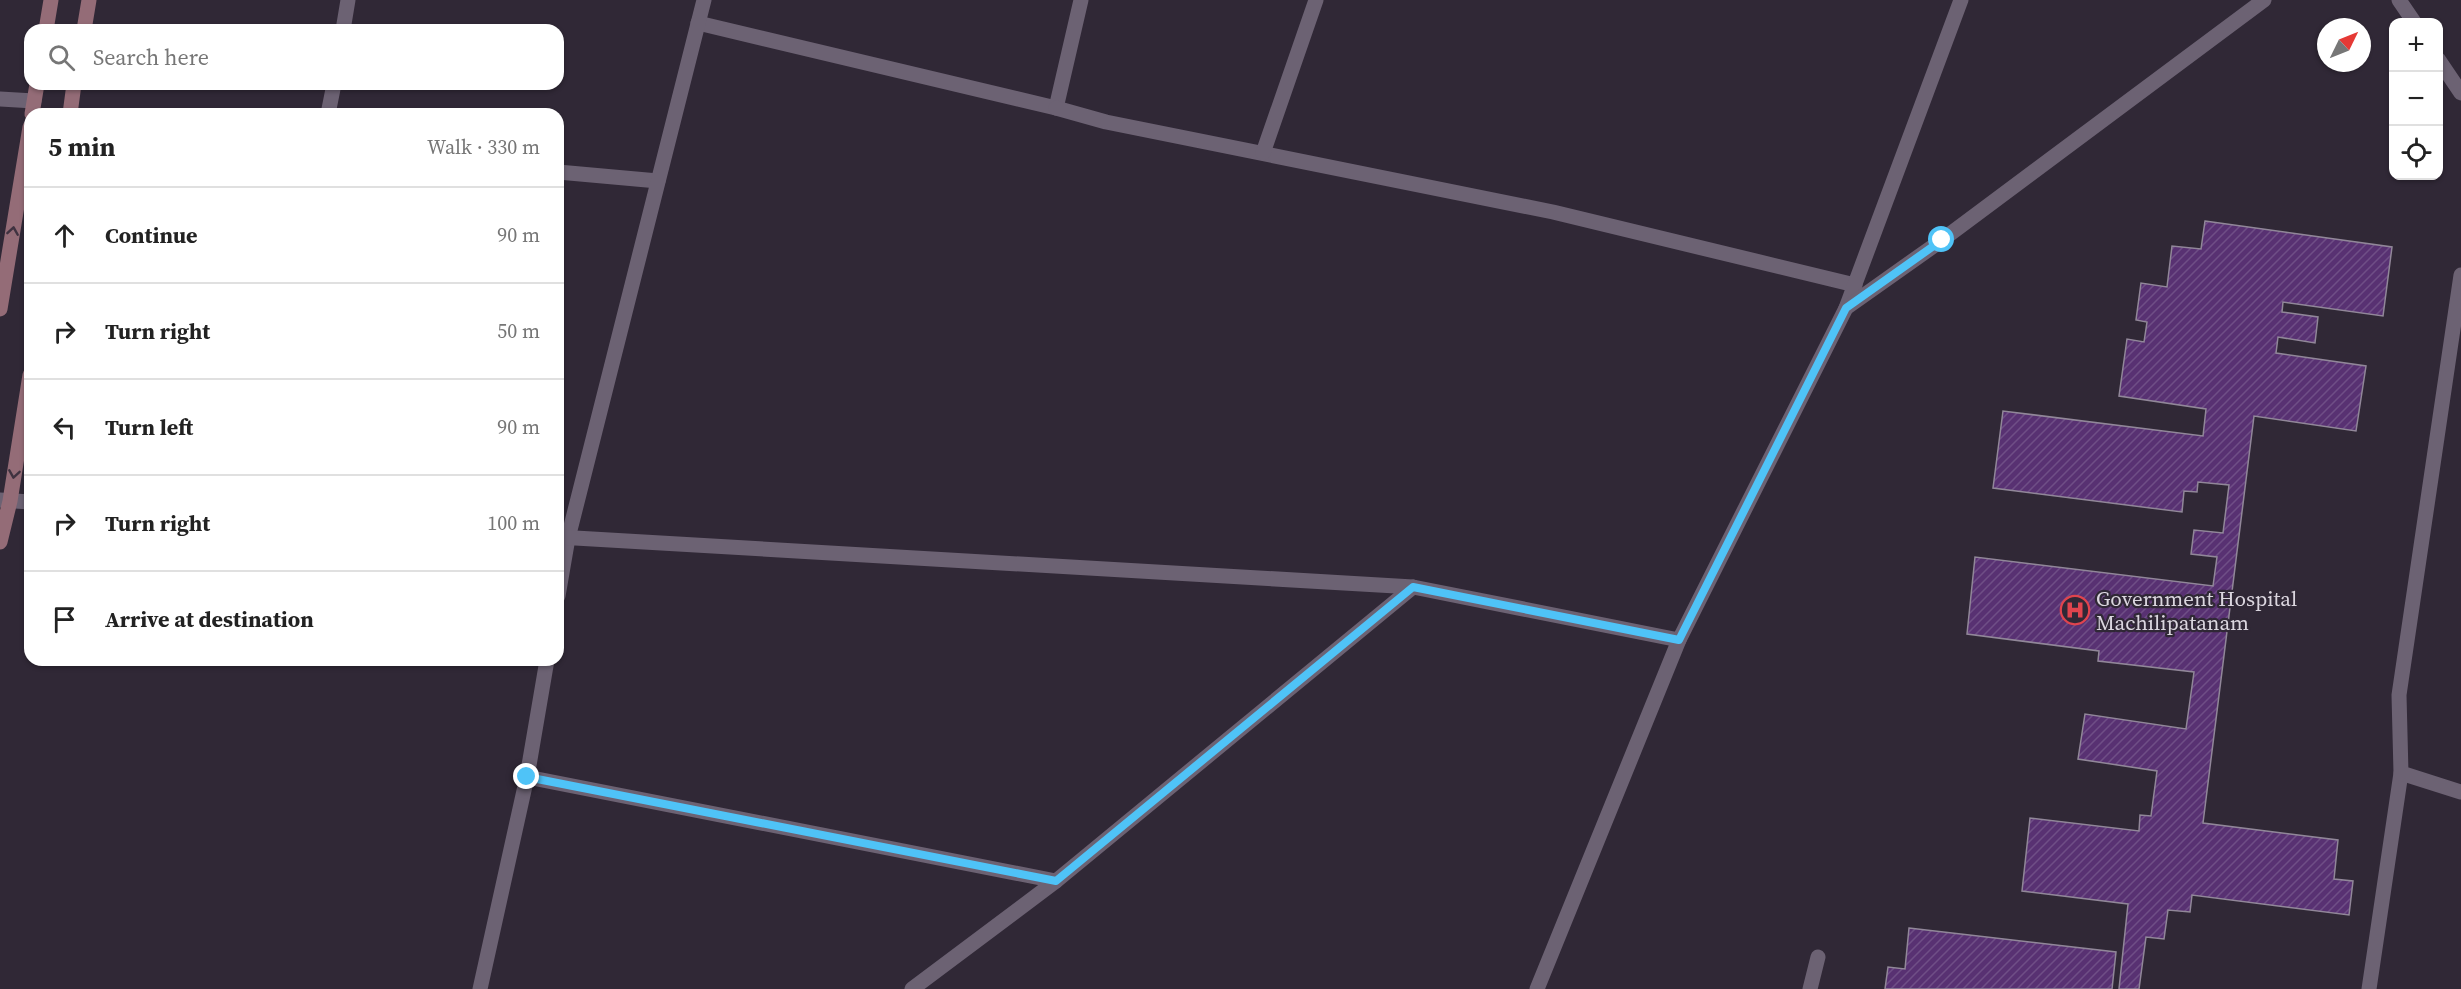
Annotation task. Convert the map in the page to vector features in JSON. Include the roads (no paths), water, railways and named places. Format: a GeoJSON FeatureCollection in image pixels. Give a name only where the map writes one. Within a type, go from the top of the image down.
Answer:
{"type":"FeatureCollection","features":[{"type":"Feature","properties":{"kind":"main road"},"geometry":{"type":"LineString","coordinates":[[47,24],[51,0]]}},
{"type":"Feature","properties":{"kind":"main road"},"geometry":{"type":"LineString","coordinates":[[85,24],[89,0]]}},
{"type":"Feature","properties":{"kind":"main road"},"geometry":{"type":"LineString","coordinates":[[33,107],[36,90]]}},
{"type":"Feature","properties":{"kind":"main road"},"geometry":{"type":"LineString","coordinates":[[71,108],[73,90]]}},
{"type":"Feature","properties":{"kind":"main road"},"geometry":{"type":"LineString","coordinates":[[0,309],[24,163]]}},
{"type":"Feature","properties":{"kind":"main road"},"geometry":{"type":"LineString","coordinates":[[0,542],[5,500],[24,405]]}},
{"type":"Feature","properties":{"kind":"street"},"geometry":{"type":"LineString","coordinates":[[344,24],[348,0]]}},
{"type":"Feature","properties":{"kind":"street"},"geometry":{"type":"LineString","coordinates":[[564,534],[704,0]]}},
{"type":"Feature","properties":{"kind":"street"},"geometry":{"type":"LineString","coordinates":[[1056,108],[1081,0]]}},
{"type":"Feature","properties":{"kind":"street"},"geometry":{"type":"LineString","coordinates":[[1263,153],[1316,0]]}},
{"type":"Feature","properties":{"kind":"street"},"geometry":{"type":"LineString","coordinates":[[1537,989],[1679,640],[1846,308],[1961,0]]}},
{"type":"Feature","properties":{"kind":"street"},"geometry":{"type":"LineString","coordinates":[[1846,308],[1942,240],[2264,0]]}},
{"type":"Feature","properties":{"kind":"street"},"geometry":{"type":"LineString","coordinates":[[2399,0],[2411,18]]}},
{"type":"Feature","properties":{"kind":"street"},"geometry":{"type":"LineString","coordinates":[[698,23],[1056,108],[1106,122],[1553,212],[1855,285]]}},
{"type":"Feature","properties":{"kind":"street"},"geometry":{"type":"LineString","coordinates":[[2443,65],[2461,93]]}},
{"type":"Feature","properties":{"kind":"street"},"geometry":{"type":"LineString","coordinates":[[329,108],[332,90]]}},
{"type":"Feature","properties":{"kind":"street"},"geometry":{"type":"LineString","coordinates":[[0,99],[33,107]]}},
{"type":"Feature","properties":{"kind":"street"},"geometry":{"type":"LineString","coordinates":[[564,173],[658,181]]}},
{"type":"Feature","properties":{"kind":"street"},"geometry":{"type":"LineString","coordinates":[[2369,989],[2401,773],[2399,695],[2461,275]]}},
{"type":"Feature","properties":{"kind":"street"},"geometry":{"type":"LineString","coordinates":[[5,500],[24,502]]}},
{"type":"Feature","properties":{"kind":"street"},"geometry":{"type":"LineString","coordinates":[[564,538],[1413,587],[1679,640]]}},
{"type":"Feature","properties":{"kind":"street"},"geometry":{"type":"LineString","coordinates":[[912,989],[1056,881],[1413,587]]}},
{"type":"Feature","properties":{"kind":"street"},"geometry":{"type":"LineString","coordinates":[[480,989],[527,777],[546,666]]}},
{"type":"Feature","properties":{"kind":"street"},"geometry":{"type":"LineString","coordinates":[[2401,773],[2461,792]]}},
{"type":"Feature","properties":{"kind":"street"},"geometry":{"type":"LineString","coordinates":[[527,777],[1056,881]]}},
{"type":"Feature","properties":{"kind":"street"},"geometry":{"type":"LineString","coordinates":[[1810,989],[1818,957]]}},
{"type":"Feature","properties":{"kind":"place","name":"Government Hospital Machilipatanam"},"geometry":{"type":"Point","coordinates":[2075,610]}}]}
